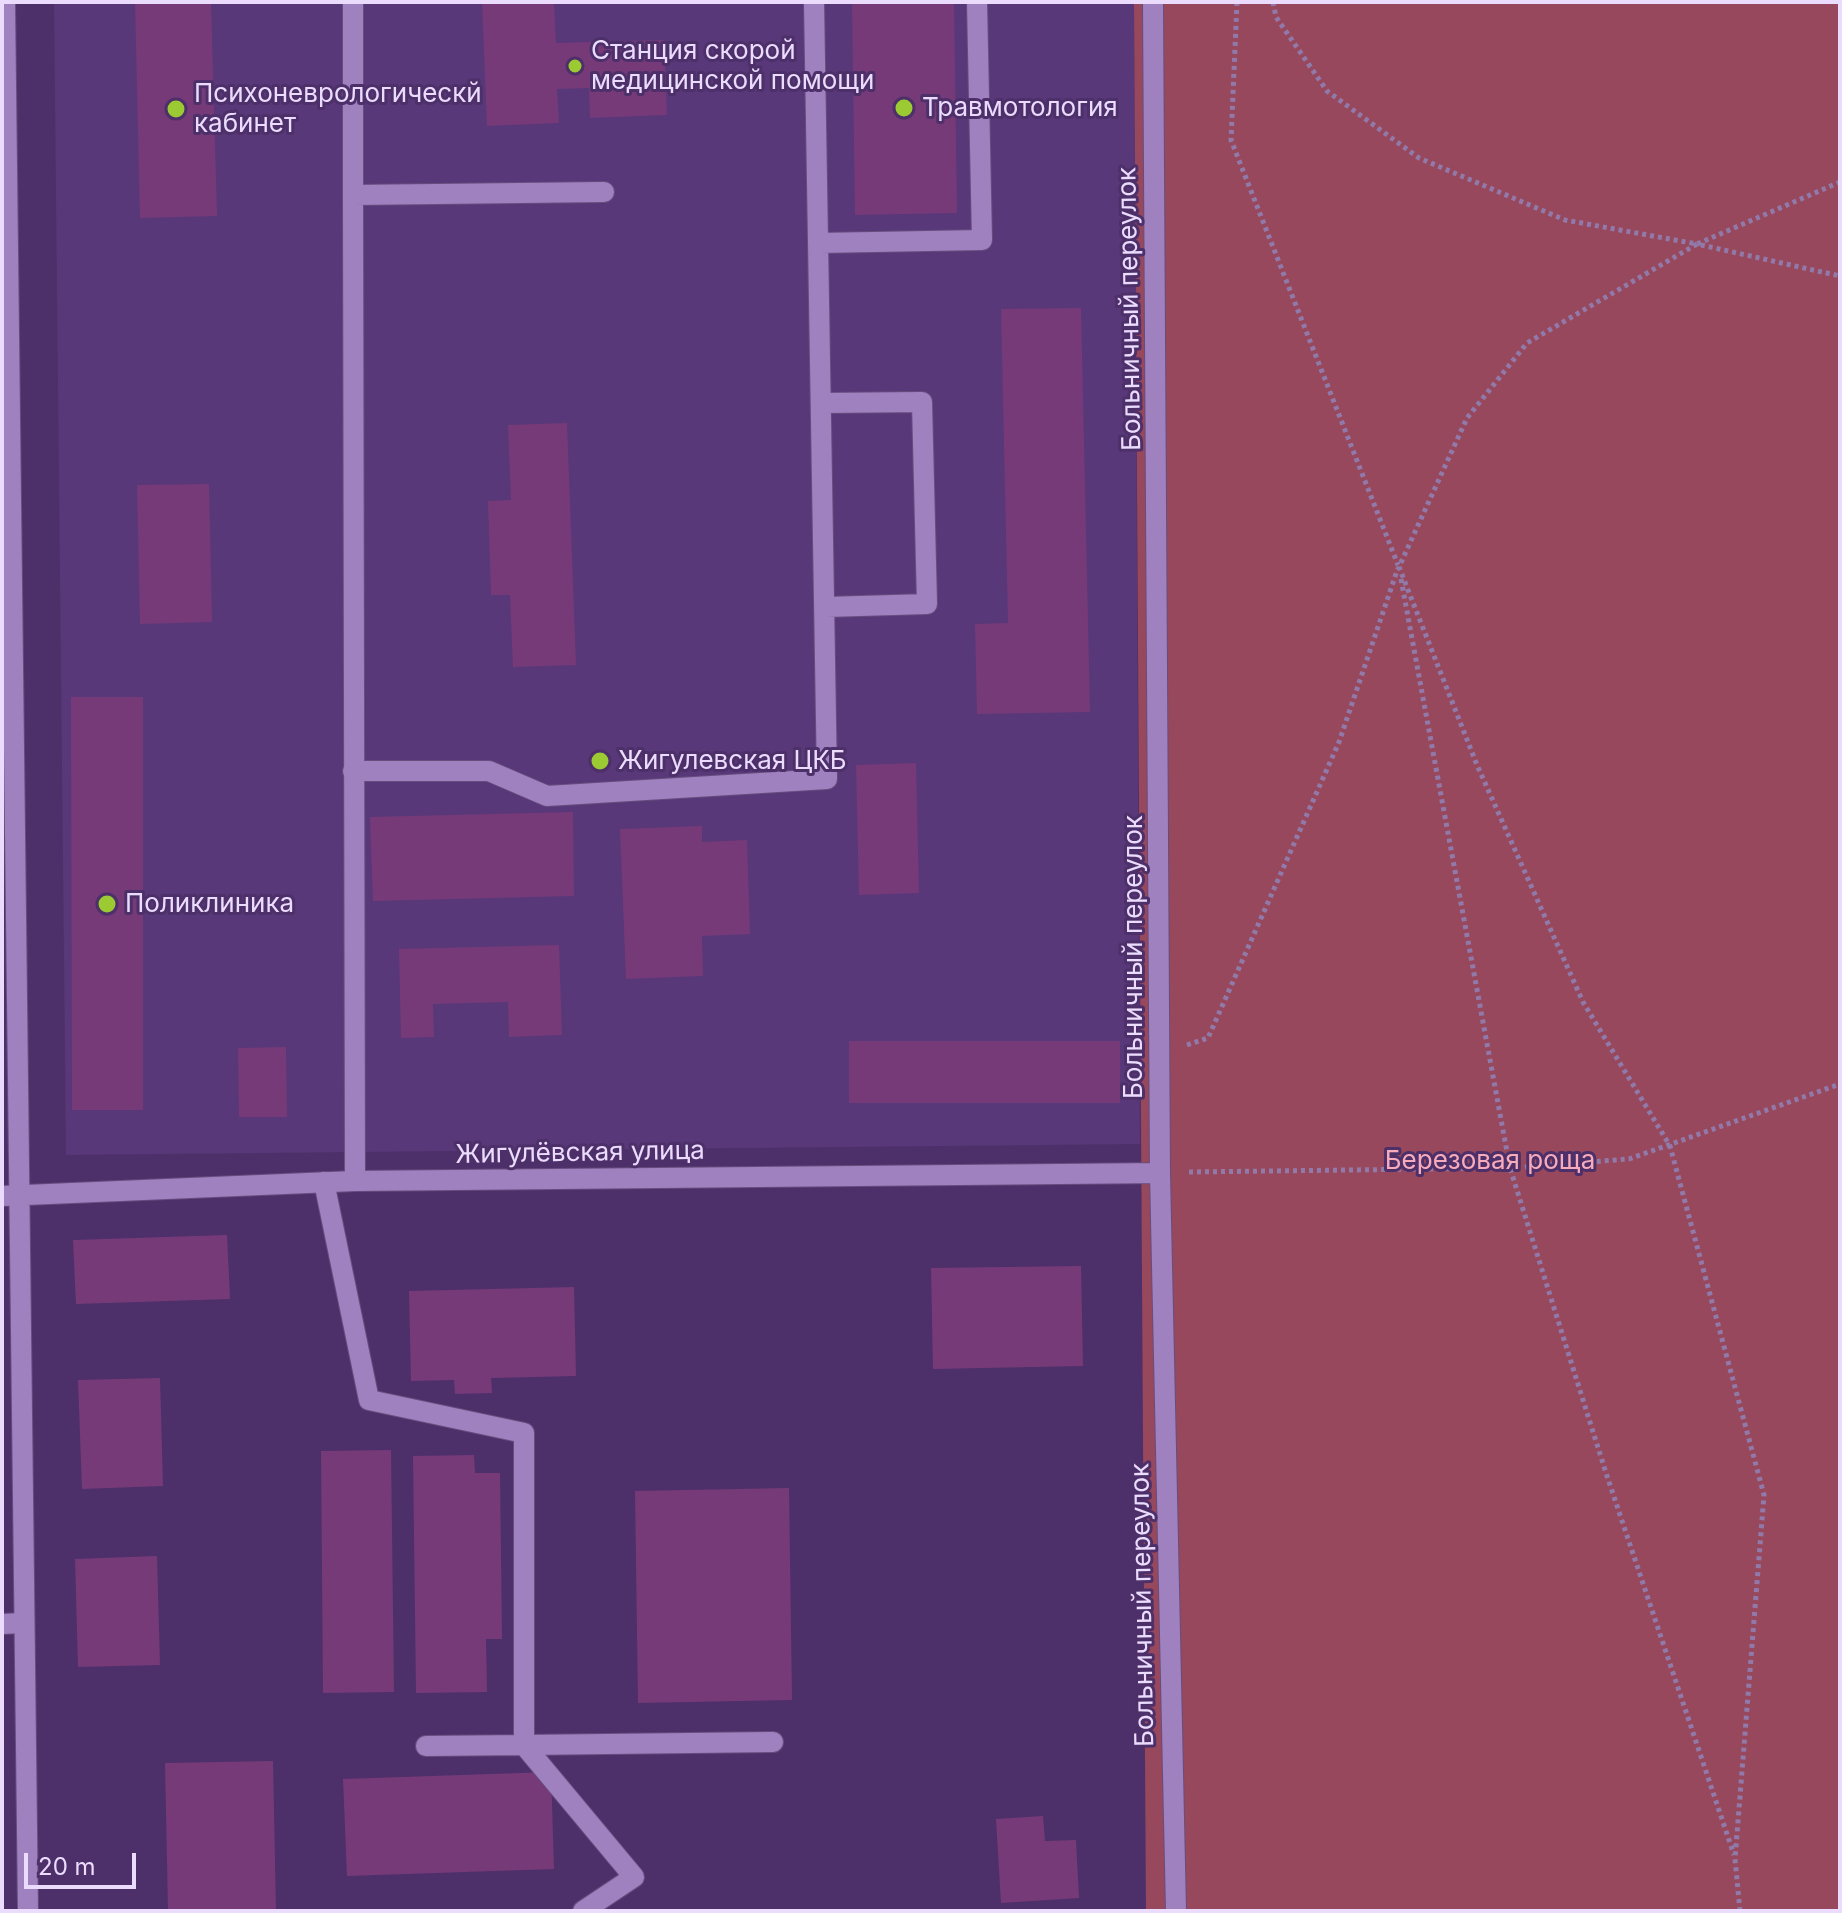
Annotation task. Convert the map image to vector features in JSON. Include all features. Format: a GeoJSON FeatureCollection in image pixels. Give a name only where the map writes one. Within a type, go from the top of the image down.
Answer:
{"type":"FeatureCollection","features":[{"type":"Feature","properties":{"kind":"street"},"geometry":{"type":"LineString","coordinates":[[5,2],[11,1196],[28,1911]]}},
{"type":"Feature","properties":{"kind":"street"},"geometry":{"type":"LineString","coordinates":[[353,2],[355,1181]]}},
{"type":"Feature","properties":{"kind":"street"},"geometry":{"type":"LineString","coordinates":[[353,771],[489,771],[547,796],[827,779],[814,2]]}},
{"type":"Feature","properties":{"kind":"street"},"geometry":{"type":"LineString","coordinates":[[819,243],[982,240],[977,2]]}},
{"type":"Feature","properties":{"kind":"street","name":"Больничный переулок"},"geometry":{"type":"LineString","coordinates":[[1153,2],[1162,1053],[1160,1173],[1176,1911]]}},
{"type":"Feature","properties":{"kind":"street"},"geometry":{"type":"LineString","coordinates":[[353,195],[604,192]]}},
{"type":"Feature","properties":{"kind":"street"},"geometry":{"type":"LineString","coordinates":[[823,403],[922,402],[927,604],[826,607]]}},
{"type":"Feature","properties":{"kind":"street","name":"Жигулёвская улица"},"geometry":{"type":"LineString","coordinates":[[11,1196],[355,1181],[1160,1173]]}},
{"type":"Feature","properties":{"kind":"street"},"geometry":{"type":"LineString","coordinates":[[324,1182],[369,1400],[524,1433],[524,1745],[634,1877],[583,1911]]}},
{"type":"Feature","properties":{"kind":"street"},"geometry":{"type":"LineString","coordinates":[[2,1624],[23,1623]]}},
{"type":"Feature","properties":{"kind":"street"},"geometry":{"type":"LineString","coordinates":[[426,1746],[773,1742]]}},
{"type":"Feature","properties":{"kind":"path"},"geometry":{"type":"LineString","coordinates":[[1237,2],[1231,140],[1477,765],[1583,1002],[1670,1146],[1764,1495],[1735,1859],[1740,1911]]}},
{"type":"Feature","properties":{"kind":"path"},"geometry":{"type":"LineString","coordinates":[[1273,2],[1276,17],[1327,91],[1419,158],[1565,220],[1697,244],[1840,276]]}},
{"type":"Feature","properties":{"kind":"path"},"geometry":{"type":"LineString","coordinates":[[1162,1053],[1208,1038],[1339,742],[1399,567],[1467,418],[1527,343],[1697,244],[1840,182]]}},
{"type":"Feature","properties":{"kind":"path"},"geometry":{"type":"LineString","coordinates":[[1399,567],[1510,1168],[1606,1473],[1735,1859]]}},
{"type":"Feature","properties":{"kind":"path"},"geometry":{"type":"LineString","coordinates":[[1219,1170],[1510,1168],[1629,1159],[1840,1084]]}},
{"type":"Feature","properties":{"kind":"shaded area","name":"Жигулевская ЦКБ"},"geometry":{"type":"Polygon","coordinates":[[[54,2],[1134,2],[1140,1144],[66,1155],[54,2]]]}},
{"type":"Feature","properties":{"kind":"green space","name":"Березовая роща"},"geometry":{"type":"Polygon","coordinates":[[[1134,2],[1840,2],[1840,1911],[1146,1911],[1134,2]]]}},
{"type":"Feature","properties":{"kind":"building","name":"Психоневрологическй кабинет"},"geometry":{"type":"Polygon","coordinates":[[[135,2],[211,2],[217,216],[140,218],[135,2]]]}},
{"type":"Feature","properties":{"kind":"building","name":"Станция скорой медицинской помощи"},"geometry":{"type":"Polygon","coordinates":[[[482,2],[554,2],[556,43],[664,40],[667,115],[590,118],[589,88],[557,89],[559,123],[487,126],[482,2]]]}},
{"type":"Feature","properties":{"kind":"building","name":"Травмотология"},"geometry":{"type":"Polygon","coordinates":[[[852,2],[954,2],[957,213],[855,215],[852,2]]]}},
{"type":"Feature","properties":{"kind":"building"},"geometry":{"type":"Polygon","coordinates":[[[1081,308],[1090,712],[977,714],[975,624],[1008,623],[1001,309],[1081,308]]]}},
{"type":"Feature","properties":{"kind":"building"},"geometry":{"type":"Polygon","coordinates":[[[567,423],[576,665],[513,667],[510,595],[491,595],[488,501],[511,500],[508,425],[567,423]]]}},
{"type":"Feature","properties":{"kind":"building"},"geometry":{"type":"Polygon","coordinates":[[[209,484],[212,622],[140,624],[137,485],[209,484]]]}},
{"type":"Feature","properties":{"kind":"building","name":"Поликлиника"},"geometry":{"type":"Polygon","coordinates":[[[71,697],[143,697],[143,1110],[72,1110],[71,697]]]}},
{"type":"Feature","properties":{"kind":"building"},"geometry":{"type":"Polygon","coordinates":[[[916,763],[919,893],[859,895],[856,765],[916,763]]]}},
{"type":"Feature","properties":{"kind":"building"},"geometry":{"type":"Polygon","coordinates":[[[573,812],[574,896],[373,901],[370,817],[573,812]]]}},
{"type":"Feature","properties":{"kind":"building"},"geometry":{"type":"Polygon","coordinates":[[[702,826],[702,842],[747,840],[750,934],[702,936],[703,976],[626,979],[620,829],[702,826]]]}},
{"type":"Feature","properties":{"kind":"building"},"geometry":{"type":"Polygon","coordinates":[[[559,945],[562,1035],[509,1037],[508,1002],[433,1004],[434,1037],[401,1038],[399,949],[559,945]]]}},
{"type":"Feature","properties":{"kind":"building"},"geometry":{"type":"Polygon","coordinates":[[[849,1041],[1120,1041],[1120,1103],[849,1103],[849,1041]]]}},
{"type":"Feature","properties":{"kind":"building"},"geometry":{"type":"Polygon","coordinates":[[[286,1047],[287,1117],[239,1117],[238,1048],[286,1047]]]}},
{"type":"Feature","properties":{"kind":"building"},"geometry":{"type":"Polygon","coordinates":[[[227,1235],[230,1299],[76,1304],[73,1240],[227,1235]]]}},
{"type":"Feature","properties":{"kind":"building"},"geometry":{"type":"Polygon","coordinates":[[[1081,1266],[1083,1366],[933,1369],[931,1268],[1081,1266]]]}},
{"type":"Feature","properties":{"kind":"building"},"geometry":{"type":"Polygon","coordinates":[[[574,1287],[576,1376],[491,1378],[492,1393],[455,1394],[454,1380],[411,1381],[409,1291],[574,1287]]]}},
{"type":"Feature","properties":{"kind":"building"},"geometry":{"type":"Polygon","coordinates":[[[160,1378],[163,1486],[82,1489],[78,1380],[160,1378]]]}},
{"type":"Feature","properties":{"kind":"building"},"geometry":{"type":"Polygon","coordinates":[[[391,1450],[394,1692],[323,1693],[321,1451],[391,1450]]]}},
{"type":"Feature","properties":{"kind":"building"},"geometry":{"type":"Polygon","coordinates":[[[474,1455],[475,1473],[500,1473],[502,1639],[486,1639],[487,1692],[416,1693],[413,1456],[474,1455]]]}},
{"type":"Feature","properties":{"kind":"building"},"geometry":{"type":"Polygon","coordinates":[[[789,1488],[792,1700],[638,1703],[635,1491],[789,1488]]]}},
{"type":"Feature","properties":{"kind":"building"},"geometry":{"type":"Polygon","coordinates":[[[157,1556],[160,1665],[78,1667],[75,1559],[157,1556]]]}},
{"type":"Feature","properties":{"kind":"building"},"geometry":{"type":"Polygon","coordinates":[[[273,1761],[276,1911],[168,1911],[165,1763],[273,1761]]]}},
{"type":"Feature","properties":{"kind":"building"},"geometry":{"type":"Polygon","coordinates":[[[551,1772],[554,1869],[347,1876],[343,1779],[551,1772]]]}},
{"type":"Feature","properties":{"kind":"building"},"geometry":{"type":"Polygon","coordinates":[[[1043,1816],[1045,1841],[1076,1840],[1079,1898],[1001,1903],[996,1819],[1043,1816]]]}},
{"type":"Feature","properties":{"kind":"place","name":"Станция скорой медицинской помощи"},"geometry":{"type":"Point","coordinates":[575,66]}},
{"type":"Feature","properties":{"kind":"place","name":"Травмотология"},"geometry":{"type":"Point","coordinates":[904,108]}},
{"type":"Feature","properties":{"kind":"place","name":"Психоневрологическй кабинет"},"geometry":{"type":"Point","coordinates":[176,109]}},
{"type":"Feature","properties":{"kind":"place","name":"Жигулевская ЦКБ"},"geometry":{"type":"Point","coordinates":[600,761]}},
{"type":"Feature","properties":{"kind":"place","name":"Поликлиника"},"geometry":{"type":"Point","coordinates":[107,904]}}]}
